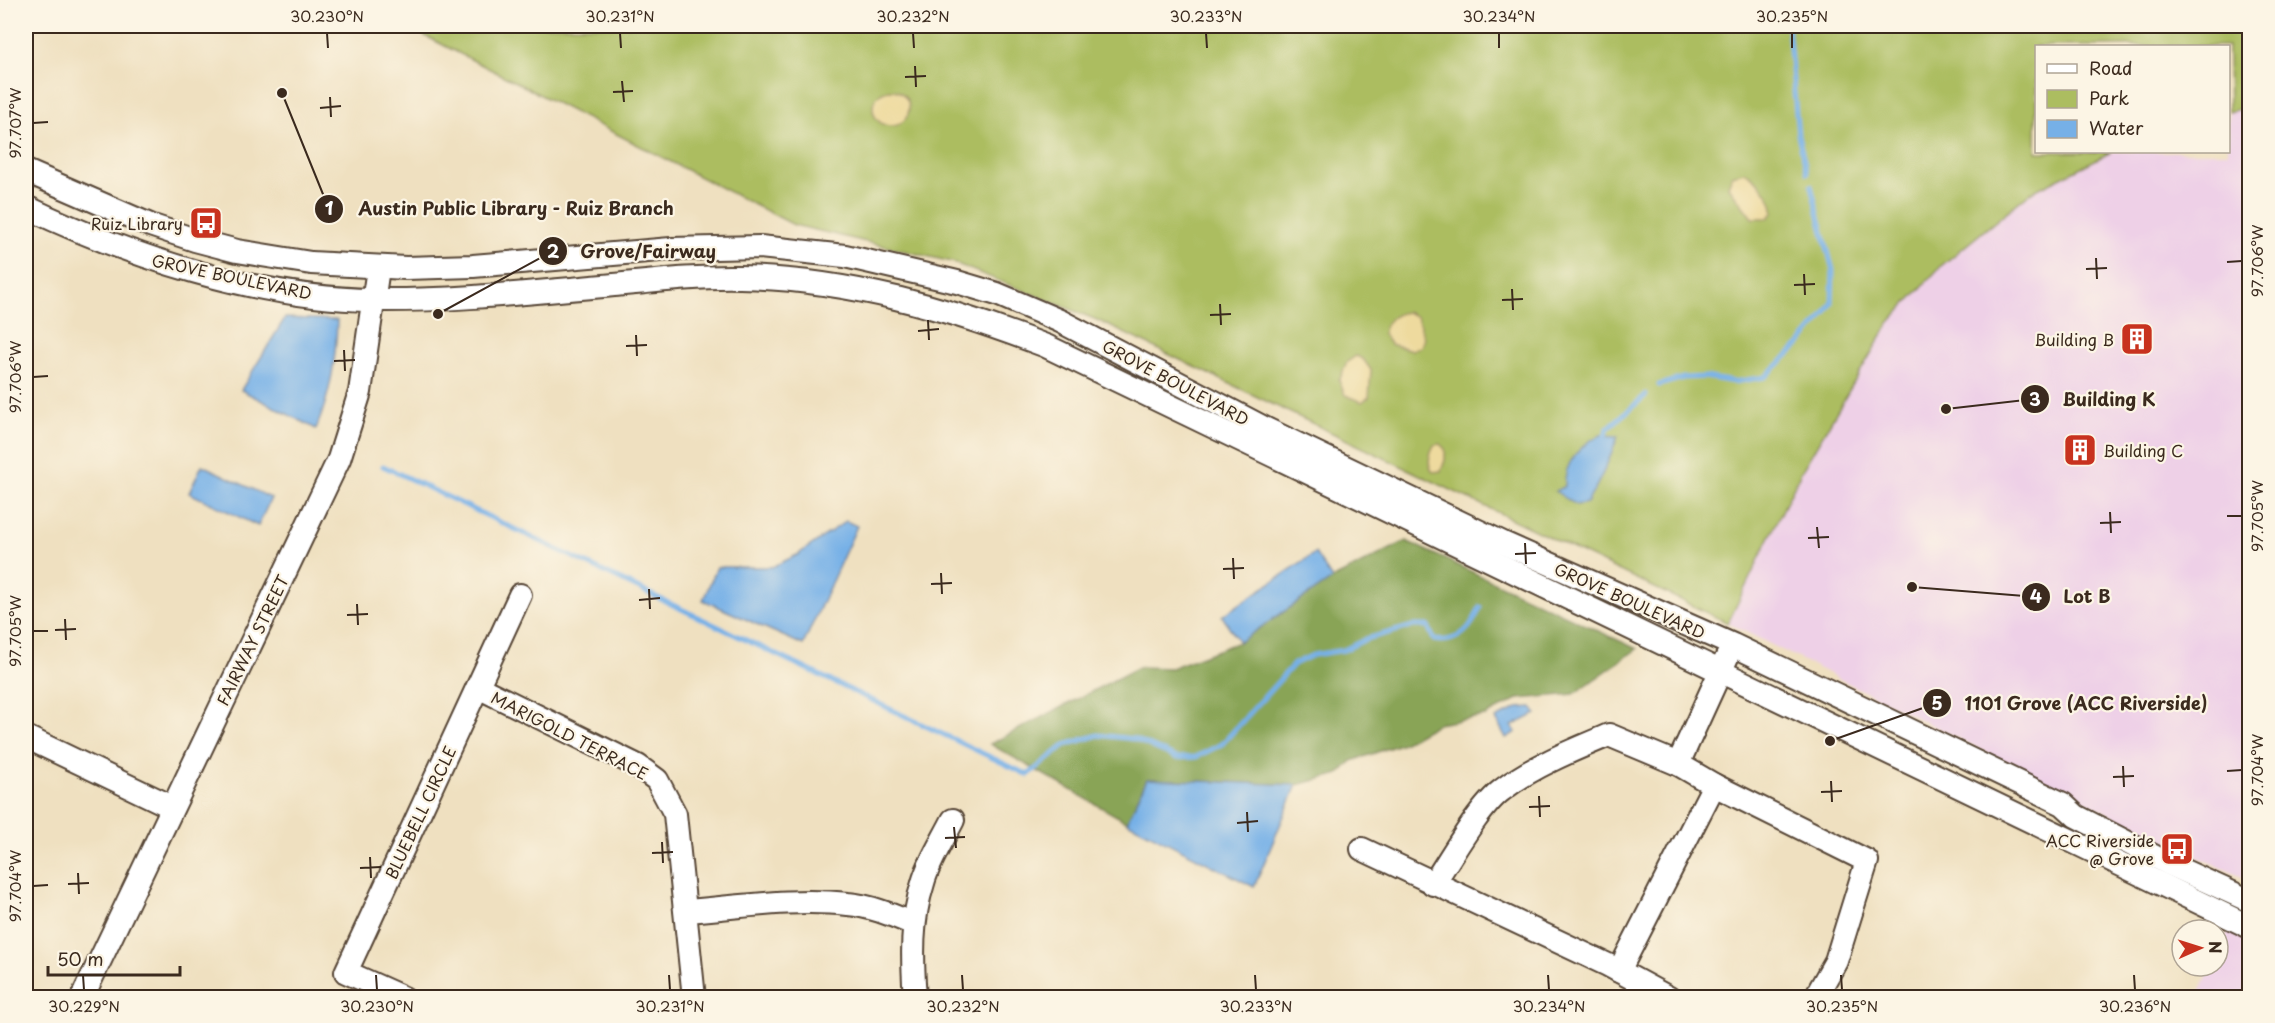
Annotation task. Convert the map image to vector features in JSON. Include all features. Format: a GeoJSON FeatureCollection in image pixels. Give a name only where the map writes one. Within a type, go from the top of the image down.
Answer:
{"type":"FeatureCollection","features":[{"type":"Feature","properties":{"kind":"street","name":"GROVE BOULEVARD"},"geometry":{"type":"LineString","coordinates":[[26,171],[130,217],[195,240],[277,258],[378,268],[472,266],[715,247],[797,250],[880,262],[957,282],[1030,308],[1268,430],[1482,533],[1733,645],[2063,804],[2076,816],[2250,901]]}},
{"type":"Feature","properties":{"kind":"street","name":"GROVE BOULEVARD"},"geometry":{"type":"LineString","coordinates":[[26,207],[121,249],[177,267],[266,287],[371,300],[494,296],[695,278],[741,277],[803,281],[914,301],[971,318],[1046,346],[2250,927]]}},
{"type":"Feature","properties":{"kind":"street","name":"FAIRWAY STREET"},"geometry":{"type":"LineString","coordinates":[[82,998],[339,459],[360,392],[371,300],[378,268]]}},
{"type":"Feature","properties":{"kind":"street"},"geometry":{"type":"LineString","coordinates":[[1098,372],[1111,348]]}},
{"type":"Feature","properties":{"kind":"street","name":"BLUEBELL CIRCLE"},"geometry":{"type":"LineString","coordinates":[[404,998],[346,972],[520,595]]}},
{"type":"Feature","properties":{"kind":"street"},"geometry":{"type":"LineString","coordinates":[[1678,764],[1733,645]]}},
{"type":"Feature","properties":{"kind":"street","name":"MARIGOLD TERRACE"},"geometry":{"type":"LineString","coordinates":[[478,687],[638,766],[657,780],[675,814],[694,998]]}},
{"type":"Feature","properties":{"kind":"street"},"geometry":{"type":"LineString","coordinates":[[1433,884],[1469,830],[1500,791],[1567,752],[1609,735],[1678,764],[1714,785],[1867,861],[1836,961],[1815,998]]}},
{"type":"Feature","properties":{"kind":"street"},"geometry":{"type":"LineString","coordinates":[[26,737],[172,807]]}},
{"type":"Feature","properties":{"kind":"street"},"geometry":{"type":"LineString","coordinates":[[1619,971],[1714,785]]}},
{"type":"Feature","properties":{"kind":"street"},"geometry":{"type":"LineString","coordinates":[[915,998],[912,959],[914,924],[923,882],[953,820]]}},
{"type":"Feature","properties":{"kind":"street"},"geometry":{"type":"LineString","coordinates":[[2116,862],[2127,842]]}},
{"type":"Feature","properties":{"kind":"street"},"geometry":{"type":"LineString","coordinates":[[1362,849],[1619,971],[1669,998]]}},
{"type":"Feature","properties":{"kind":"street"},"geometry":{"type":"LineString","coordinates":[[686,911],[814,902],[849,904],[877,909],[914,924]]}},
{"type":"Feature","properties":{"kind":"shaded area"},"geometry":{"type":"Polygon","coordinates":[[[2249,107],[2249,880],[2169,844],[1728,623],[1801,472],[1889,323],[1941,266],[2030,193],[2109,153],[2230,153],[2230,112],[2249,107]]]}},
{"type":"Feature","properties":{"kind":"shaded area"},"geometry":{"type":"Polygon","coordinates":[[[2249,889],[2249,997],[2197,998],[2206,978],[2230,978],[2230,928],[2249,889]]]}},
{"type":"Feature","properties":{"kind":"green space"},"geometry":{"type":"Polygon","coordinates":[[[406,26],[2249,26],[2250,107],[2230,112],[2230,45],[2035,45],[2035,153],[2109,153],[2030,193],[1941,266],[1889,323],[1801,472],[1728,623],[1097,320],[952,262],[794,225],[406,26]]]}},
{"type":"Feature","properties":{"kind":"green space"},"geometry":{"type":"Polygon","coordinates":[[[1406,541],[1637,649],[1574,694],[1518,699],[1485,716],[1437,724],[1403,743],[1352,761],[1339,774],[1297,785],[1147,779],[1127,822],[990,744],[1139,667],[1171,668],[1239,642],[1332,579],[1406,541]]]}},
{"type":"Feature","properties":{"kind":"sand"},"geometry":{"type":"Polygon","coordinates":[[[891,90],[904,95],[909,108],[904,121],[891,126],[878,121],[873,108],[878,95],[891,90]]]}},
{"type":"Feature","properties":{"kind":"sand"},"geometry":{"type":"Polygon","coordinates":[[[1744,172],[1759,183],[1768,195],[1773,213],[1768,218],[1752,218],[1728,186],[1732,175],[1744,172]]]}},
{"type":"Feature","properties":{"kind":"sand"},"geometry":{"type":"Polygon","coordinates":[[[1407,312],[1417,317],[1424,338],[1421,347],[1412,350],[1390,344],[1383,334],[1391,318],[1407,312]]]}},
{"type":"Feature","properties":{"kind":"sand"},"geometry":{"type":"Polygon","coordinates":[[[1356,356],[1363,359],[1371,370],[1369,397],[1362,402],[1345,395],[1339,381],[1347,362],[1356,356]]]}},
{"type":"Feature","properties":{"kind":"sand"},"geometry":{"type":"Polygon","coordinates":[[[1440,444],[1445,449],[1445,460],[1441,471],[1433,472],[1429,462],[1430,455],[1434,445],[1440,444]]]}},
{"type":"Feature","properties":{"kind":"water"},"geometry":{"type":"Polygon","coordinates":[[[285,318],[337,320],[332,376],[316,429],[241,390],[285,318]]]}},
{"type":"Feature","properties":{"kind":"water"},"geometry":{"type":"Polygon","coordinates":[[[1600,435],[1618,436],[1612,454],[1587,503],[1576,505],[1555,491],[1565,486],[1567,470],[1580,449],[1600,435]]]}},
{"type":"Feature","properties":{"kind":"water"},"geometry":{"type":"Polygon","coordinates":[[[202,465],[271,498],[258,526],[189,493],[202,465]]]}},
{"type":"Feature","properties":{"kind":"water"},"geometry":{"type":"Polygon","coordinates":[[[846,521],[857,526],[803,645],[703,600],[717,567],[772,567],[797,555],[846,521]]]}},
{"type":"Feature","properties":{"kind":"water"},"geometry":{"type":"Polygon","coordinates":[[[1315,553],[1332,579],[1239,642],[1222,616],[1315,553]]]}},
{"type":"Feature","properties":{"kind":"water"},"geometry":{"type":"Polygon","coordinates":[[[1532,707],[1536,714],[1512,726],[1516,732],[1506,738],[1496,719],[1517,708],[1532,707]]]}},
{"type":"Feature","properties":{"kind":"water"},"geometry":{"type":"Polygon","coordinates":[[[1147,779],[1297,785],[1254,887],[1127,822],[1147,779]]]}},
{"type":"Feature","properties":{"kind":"waterway"},"geometry":{"type":"LineString","coordinates":[[1788,26],[1798,135],[1807,173]]}},
{"type":"Feature","properties":{"kind":"waterway"},"geometry":{"type":"LineString","coordinates":[[1659,385],[1683,378],[1705,377],[1734,382],[1765,377],[1799,345],[1826,313],[1832,303],[1833,270],[1811,186]]}},
{"type":"Feature","properties":{"kind":"waterway"},"geometry":{"type":"LineString","coordinates":[[1603,440],[1608,428],[1646,395]]}},
{"type":"Feature","properties":{"kind":"waterway"},"geometry":{"type":"LineString","coordinates":[[383,466],[1028,775],[1065,745],[1098,735],[1135,739],[1177,758],[1196,757],[1222,744],[1294,664],[1313,655],[1344,650],[1366,639],[1413,626],[1428,626],[1434,640],[1443,641],[1457,637],[1473,622],[1480,607]]}},
{"type":"Feature","properties":{"kind":"place","name":"Austin Public Library - Ruiz Branch"},"geometry":{"type":"Point","coordinates":[282,93]}},
{"type":"Feature","properties":{"kind":"place","name":"Ruiz Library"},"geometry":{"type":"Point","coordinates":[206,223]}},
{"type":"Feature","properties":{"kind":"place","name":"Grove/Fairway"},"geometry":{"type":"Point","coordinates":[438,314]}},
{"type":"Feature","properties":{"kind":"place","name":"Building B"},"geometry":{"type":"Point","coordinates":[2137,339]}},
{"type":"Feature","properties":{"kind":"place","name":"Building K"},"geometry":{"type":"Point","coordinates":[1946,409]}},
{"type":"Feature","properties":{"kind":"place","name":"Building C"},"geometry":{"type":"Point","coordinates":[2080,450]}},
{"type":"Feature","properties":{"kind":"place","name":"Lot B"},"geometry":{"type":"Point","coordinates":[1912,587]}},
{"type":"Feature","properties":{"kind":"place","name":"1101 Grove (ACC Riverside)"},"geometry":{"type":"Point","coordinates":[1830,741]}},
{"type":"Feature","properties":{"kind":"place","name":"ACC Riverside @ Grove"},"geometry":{"type":"Point","coordinates":[2177,849]}}]}
